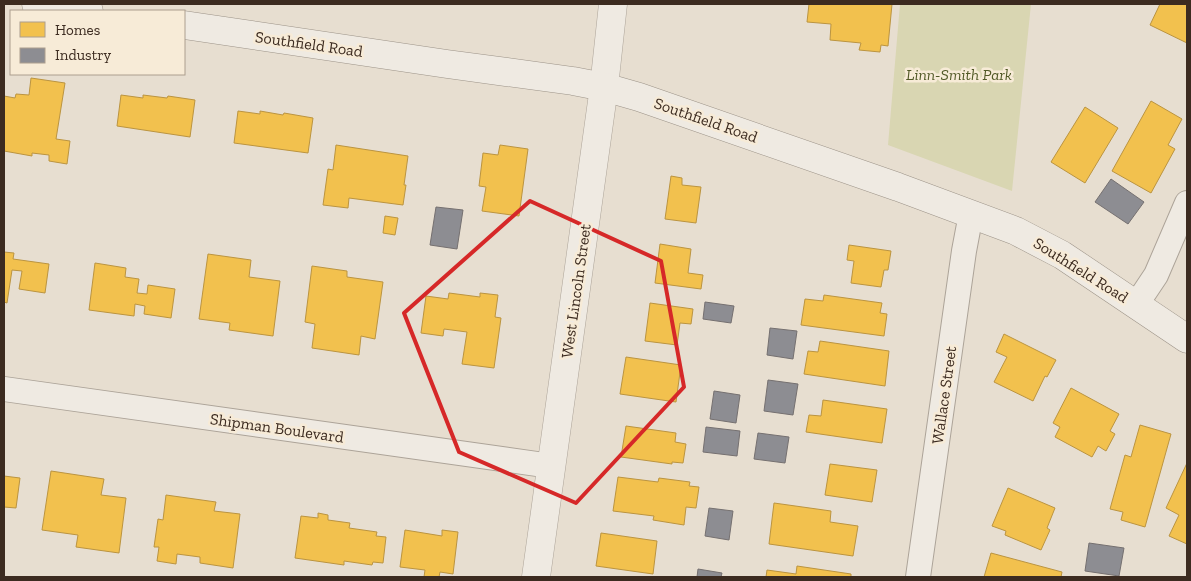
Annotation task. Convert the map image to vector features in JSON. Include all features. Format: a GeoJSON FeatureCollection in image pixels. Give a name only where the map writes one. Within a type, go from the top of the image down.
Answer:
{"type":"FeatureCollection","features":[{"type":"Feature","properties":{"kind":"main road"},"geometry":{"type":"LineString","coordinates":[[36,4],[81,10]]}},
{"type":"Feature","properties":{"kind":"main road","name":"West Lincoln Street"},"geometry":{"type":"LineString","coordinates":[[536,577],[604,87],[613,4]]}},
{"type":"Feature","properties":{"kind":"main road","name":"Southfield Road"},"geometry":{"type":"LineString","coordinates":[[185,25],[437,63],[573,81],[639,97],[762,139],[1016,231],[1062,255],[1187,339]]}},
{"type":"Feature","properties":{"kind":"street"},"geometry":{"type":"LineString","coordinates":[[1136,305],[1156,275],[1187,203]]}},
{"type":"Feature","properties":{"kind":"street","name":"Wallace Street"},"geometry":{"type":"LineString","coordinates":[[918,577],[964,251],[971,214]]}},
{"type":"Feature","properties":{"kind":"street","name":"Shipman Boulevard"},"geometry":{"type":"LineString","coordinates":[[4,389],[551,466]]}},
{"type":"Feature","properties":{"kind":"highlighted area"},"geometry":{"type":"Polygon","coordinates":[[[530,201],[661,261],[684,387],[576,503],[459,452],[404,313],[530,201]]]}},
{"type":"Feature","properties":{"kind":"green space","name":"Linn-Smith Park"},"geometry":{"type":"Polygon","coordinates":[[[900,4],[1031,4],[1012,191],[888,145],[900,4]]]}},
{"type":"Feature","properties":{"kind":"building: Homes"},"geometry":{"type":"Polygon","coordinates":[[[809,4],[892,4],[888,46],[881,45],[880,52],[859,50],[861,43],[830,40],[831,24],[807,22],[809,4]]]}},
{"type":"Feature","properties":{"kind":"building: Homes"},"geometry":{"type":"Polygon","coordinates":[[[1160,4],[1187,4],[1187,43],[1150,25],[1160,4]]]}},
{"type":"Feature","properties":{"kind":"building: Homes"},"geometry":{"type":"Polygon","coordinates":[[[31,78],[65,83],[56,139],[70,141],[67,164],[49,161],[49,155],[32,153],[32,156],[4,151],[4,96],[15,98],[16,94],[29,95],[31,78]]]}},
{"type":"Feature","properties":{"kind":"building: Homes"},"geometry":{"type":"Polygon","coordinates":[[[121,95],[143,98],[143,95],[167,98],[168,96],[195,100],[190,137],[117,126],[121,95]]]}},
{"type":"Feature","properties":{"kind":"building: Homes"},"geometry":{"type":"Polygon","coordinates":[[[1151,101],[1182,119],[1168,145],[1175,149],[1151,193],[1112,171],[1151,101]]]}},
{"type":"Feature","properties":{"kind":"building: Homes"},"geometry":{"type":"Polygon","coordinates":[[[1085,107],[1118,128],[1085,183],[1051,162],[1085,107]]]}},
{"type":"Feature","properties":{"kind":"building: Homes"},"geometry":{"type":"Polygon","coordinates":[[[238,111],[260,114],[260,111],[283,115],[284,113],[313,118],[308,153],[234,143],[238,111]]]}},
{"type":"Feature","properties":{"kind":"building: Homes"},"geometry":{"type":"Polygon","coordinates":[[[336,145],[408,156],[403,205],[349,198],[348,208],[323,205],[328,169],[333,170],[336,145]]]}},
{"type":"Feature","properties":{"kind":"building: Homes"},"geometry":{"type":"Polygon","coordinates":[[[500,145],[528,149],[519,216],[482,211],[486,187],[479,186],[483,153],[498,155],[500,145]]]}},
{"type":"Feature","properties":{"kind":"building: Homes"},"geometry":{"type":"Polygon","coordinates":[[[671,176],[682,178],[682,185],[701,187],[696,223],[665,219],[671,176]]]}},
{"type":"Feature","properties":{"kind":"building: Homes"},"geometry":{"type":"Polygon","coordinates":[[[385,216],[398,218],[395,235],[383,233],[385,216]]]}},
{"type":"Feature","properties":{"kind":"building: Homes"},"geometry":{"type":"Polygon","coordinates":[[[660,244],[691,249],[688,273],[703,275],[701,289],[655,283],[660,244]]]}},
{"type":"Feature","properties":{"kind":"building: Homes"},"geometry":{"type":"Polygon","coordinates":[[[849,245],[891,251],[888,270],[884,270],[881,287],[851,283],[854,261],[847,260],[849,245]]]}},
{"type":"Feature","properties":{"kind":"building: Homes"},"geometry":{"type":"Polygon","coordinates":[[[4,252],[14,253],[13,259],[49,264],[45,293],[19,289],[22,271],[12,270],[7,303],[4,302],[4,252]]]}},
{"type":"Feature","properties":{"kind":"building: Homes"},"geometry":{"type":"Polygon","coordinates":[[[208,254],[251,260],[249,277],[280,281],[273,336],[229,330],[230,323],[199,319],[208,254]]]}},
{"type":"Feature","properties":{"kind":"building: Homes"},"geometry":{"type":"Polygon","coordinates":[[[95,263],[126,268],[125,277],[139,279],[137,293],[147,294],[148,285],[175,289],[171,318],[144,314],[145,306],[135,304],[134,316],[89,310],[95,263]]]}},
{"type":"Feature","properties":{"kind":"building: Homes"},"geometry":{"type":"Polygon","coordinates":[[[312,266],[347,271],[347,277],[383,282],[375,339],[361,336],[359,355],[312,348],[315,324],[305,322],[312,266]]]}},
{"type":"Feature","properties":{"kind":"building: Homes"},"geometry":{"type":"Polygon","coordinates":[[[449,293],[480,297],[480,293],[498,295],[495,317],[501,318],[494,368],[462,364],[467,332],[444,329],[443,336],[421,333],[426,296],[448,299],[449,293]]]}},
{"type":"Feature","properties":{"kind":"building: Homes"},"geometry":{"type":"Polygon","coordinates":[[[824,295],[882,303],[880,313],[887,314],[884,336],[801,325],[805,299],[823,301],[824,295]]]}},
{"type":"Feature","properties":{"kind":"building: Homes"},"geometry":{"type":"Polygon","coordinates":[[[650,303],[693,309],[691,324],[680,323],[677,345],[645,341],[650,303]]]}},
{"type":"Feature","properties":{"kind":"building: Homes"},"geometry":{"type":"Polygon","coordinates":[[[1004,334],[1056,360],[1047,377],[1045,376],[1033,401],[994,382],[1007,357],[996,352],[1004,334]]]}},
{"type":"Feature","properties":{"kind":"building: Homes"},"geometry":{"type":"Polygon","coordinates":[[[820,341],[889,351],[885,386],[804,374],[808,351],[818,352],[820,341]]]}},
{"type":"Feature","properties":{"kind":"building: Homes"},"geometry":{"type":"Polygon","coordinates":[[[626,357],[681,365],[676,402],[620,394],[626,357]]]}},
{"type":"Feature","properties":{"kind":"building: Homes"},"geometry":{"type":"Polygon","coordinates":[[[1071,388],[1119,414],[1110,431],[1115,434],[1106,451],[1098,446],[1092,457],[1055,437],[1060,427],[1053,423],[1071,388]]]}},
{"type":"Feature","properties":{"kind":"building: Homes"},"geometry":{"type":"Polygon","coordinates":[[[823,400],[887,409],[882,443],[806,432],[809,415],[821,416],[823,400]]]}},
{"type":"Feature","properties":{"kind":"building: Homes"},"geometry":{"type":"Polygon","coordinates":[[[1140,425],[1171,434],[1145,527],[1121,520],[1123,512],[1110,509],[1125,455],[1131,457],[1140,425]]]}},
{"type":"Feature","properties":{"kind":"building: Homes"},"geometry":{"type":"Polygon","coordinates":[[[626,426],[676,433],[675,442],[686,444],[683,463],[672,462],[672,464],[621,457],[626,426]]]}},
{"type":"Feature","properties":{"kind":"building: Homes"},"geometry":{"type":"Polygon","coordinates":[[[1187,463],[1187,544],[1169,536],[1179,515],[1166,508],[1187,463]]]}},
{"type":"Feature","properties":{"kind":"building: Homes"},"geometry":{"type":"Polygon","coordinates":[[[830,464],[877,470],[872,502],[825,495],[830,464]]]}},
{"type":"Feature","properties":{"kind":"building: Homes"},"geometry":{"type":"Polygon","coordinates":[[[51,471],[104,479],[101,495],[126,498],[119,553],[76,547],[78,535],[42,530],[51,471]]]}},
{"type":"Feature","properties":{"kind":"building: Homes"},"geometry":{"type":"Polygon","coordinates":[[[4,476],[20,478],[16,508],[4,507],[4,476]]]}},
{"type":"Feature","properties":{"kind":"building: Homes"},"geometry":{"type":"Polygon","coordinates":[[[618,477],[658,482],[659,478],[690,482],[689,486],[699,487],[696,508],[686,507],[684,525],[653,520],[654,516],[613,511],[618,477]]]}},
{"type":"Feature","properties":{"kind":"building: Homes"},"geometry":{"type":"Polygon","coordinates":[[[1008,488],[1055,508],[1047,528],[1050,530],[1041,550],[1005,535],[1006,531],[992,526],[1008,488]]]}},
{"type":"Feature","properties":{"kind":"building: Homes"},"geometry":{"type":"Polygon","coordinates":[[[166,495],[216,502],[214,511],[240,514],[233,568],[200,563],[200,557],[177,554],[176,564],[157,561],[159,547],[154,547],[158,519],[163,520],[166,495]]]}},
{"type":"Feature","properties":{"kind":"building: Homes"},"geometry":{"type":"Polygon","coordinates":[[[774,503],[831,511],[830,522],[858,526],[853,556],[769,544],[774,503]]]}},
{"type":"Feature","properties":{"kind":"building: Homes"},"geometry":{"type":"Polygon","coordinates":[[[318,513],[328,515],[328,520],[350,523],[349,528],[377,532],[376,536],[386,537],[383,563],[373,562],[372,565],[344,561],[344,565],[295,558],[301,516],[318,518],[318,513]]]}},
{"type":"Feature","properties":{"kind":"building: Homes"},"geometry":{"type":"Polygon","coordinates":[[[405,530],[442,536],[442,530],[458,532],[453,574],[440,572],[439,577],[424,577],[425,570],[400,567],[405,530]]]}},
{"type":"Feature","properties":{"kind":"building: Homes"},"geometry":{"type":"Polygon","coordinates":[[[601,533],[657,541],[653,574],[596,566],[601,533]]]}},
{"type":"Feature","properties":{"kind":"building: Homes"},"geometry":{"type":"Polygon","coordinates":[[[991,553],[1062,572],[1061,577],[984,577],[991,553]]]}},
{"type":"Feature","properties":{"kind":"building: Homes"},"geometry":{"type":"Polygon","coordinates":[[[797,566],[851,574],[851,577],[766,577],[767,570],[796,574],[797,566]]]}},
{"type":"Feature","properties":{"kind":"building: Industry"},"geometry":{"type":"Polygon","coordinates":[[[1111,179],[1144,202],[1128,224],[1095,202],[1111,179]]]}},
{"type":"Feature","properties":{"kind":"building: Industry"},"geometry":{"type":"Polygon","coordinates":[[[436,207],[463,210],[457,249],[430,245],[436,207]]]}},
{"type":"Feature","properties":{"kind":"building: Industry"},"geometry":{"type":"Polygon","coordinates":[[[705,302],[734,306],[731,323],[703,319],[705,302]]]}},
{"type":"Feature","properties":{"kind":"building: Industry"},"geometry":{"type":"Polygon","coordinates":[[[770,328],[797,331],[793,359],[767,355],[770,328]]]}},
{"type":"Feature","properties":{"kind":"building: Industry"},"geometry":{"type":"Polygon","coordinates":[[[768,380],[798,384],[793,415],[764,411],[768,380]]]}},
{"type":"Feature","properties":{"kind":"building: Industry"},"geometry":{"type":"Polygon","coordinates":[[[714,391],[740,395],[736,423],[710,419],[714,391]]]}},
{"type":"Feature","properties":{"kind":"building: Industry"},"geometry":{"type":"Polygon","coordinates":[[[706,427],[740,431],[737,456],[703,452],[706,427]]]}},
{"type":"Feature","properties":{"kind":"building: Industry"},"geometry":{"type":"Polygon","coordinates":[[[758,433],[789,437],[785,463],[754,459],[758,433]]]}},
{"type":"Feature","properties":{"kind":"building: Industry"},"geometry":{"type":"Polygon","coordinates":[[[709,508],[733,511],[729,540],[705,536],[709,508]]]}},
{"type":"Feature","properties":{"kind":"building: Industry"},"geometry":{"type":"Polygon","coordinates":[[[1089,543],[1124,548],[1119,576],[1085,571],[1089,543]]]}},
{"type":"Feature","properties":{"kind":"building: Industry"},"geometry":{"type":"Polygon","coordinates":[[[698,569],[722,573],[721,577],[697,577],[698,569]]]}}]}
